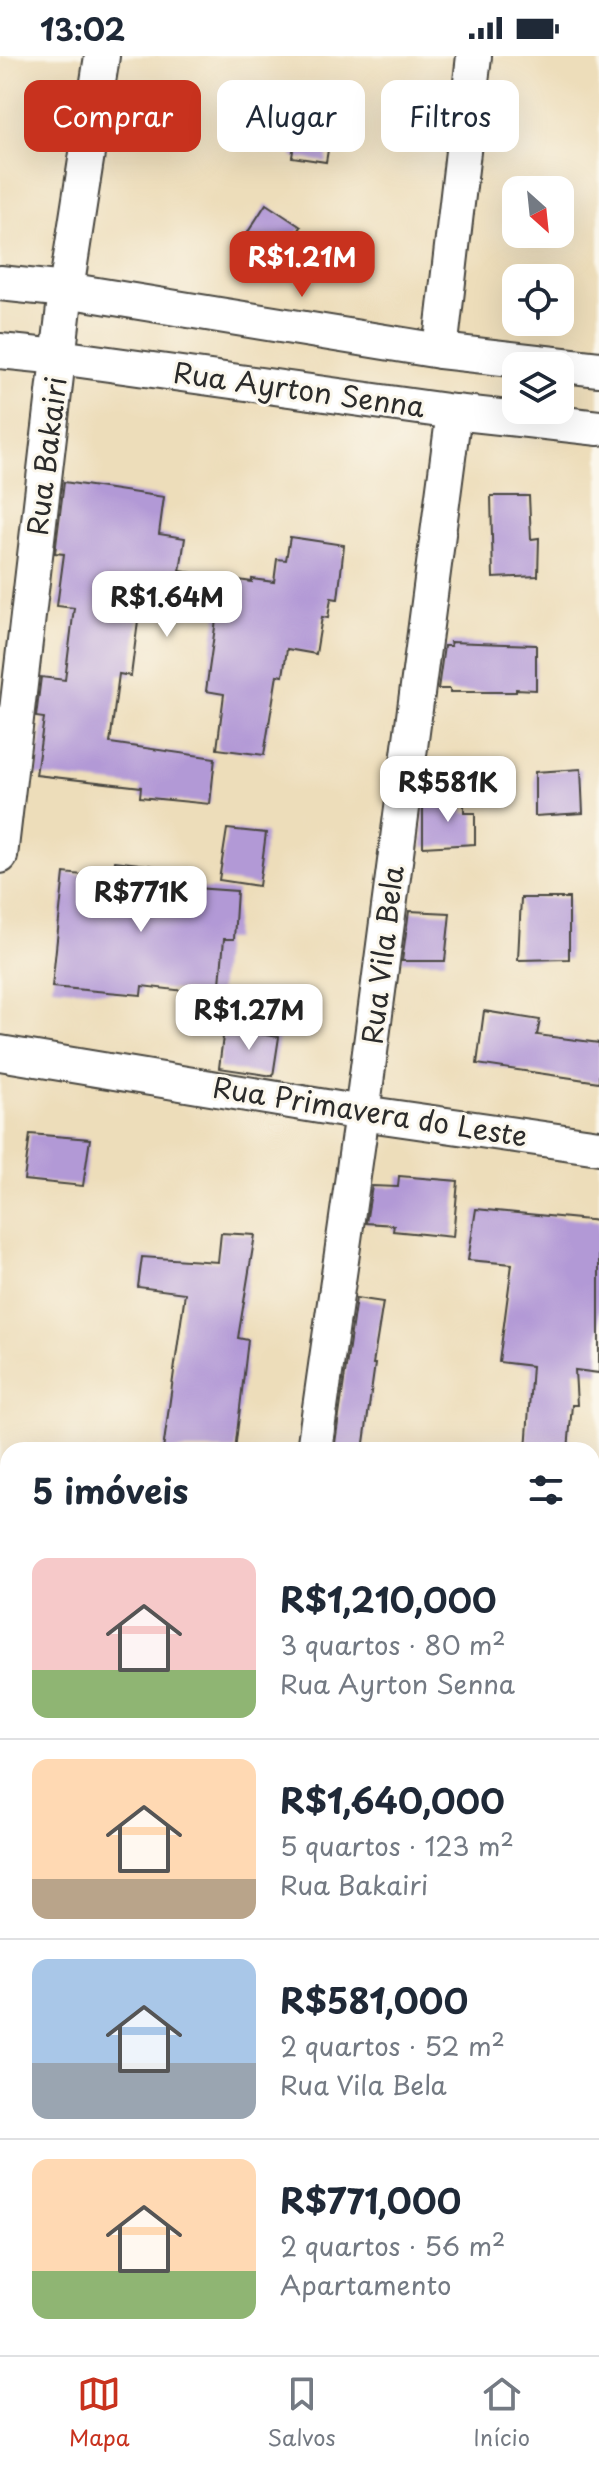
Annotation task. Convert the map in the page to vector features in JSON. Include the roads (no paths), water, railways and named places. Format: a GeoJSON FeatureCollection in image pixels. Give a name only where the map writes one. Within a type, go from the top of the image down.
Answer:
{"type":"FeatureCollection","features":[{"type":"Feature","properties":{"kind":"street","name":"Rua Bakairi"},"geometry":{"type":"LineString","coordinates":[[0,856],[66,290],[102,56]]}},
{"type":"Feature","properties":{"kind":"street"},"geometry":{"type":"LineString","coordinates":[[440,351],[474,56]]}},
{"type":"Feature","properties":{"kind":"street"},"geometry":{"type":"LineString","coordinates":[[0,283],[66,290],[440,351],[599,369]]}},
{"type":"Feature","properties":{"kind":"street","name":"Rua Ayrton Senna"},"geometry":{"type":"LineString","coordinates":[[0,351],[454,412],[599,428]]}},
{"type":"Feature","properties":{"kind":"street","name":"Rua Vila Bela"},"geometry":{"type":"LineString","coordinates":[[315,1442],[362,1113],[454,412]]}},
{"type":"Feature","properties":{"kind":"street","name":"Rua Primavera do Leste"},"geometry":{"type":"LineString","coordinates":[[0,1053],[362,1113],[599,1147]]}}]}
